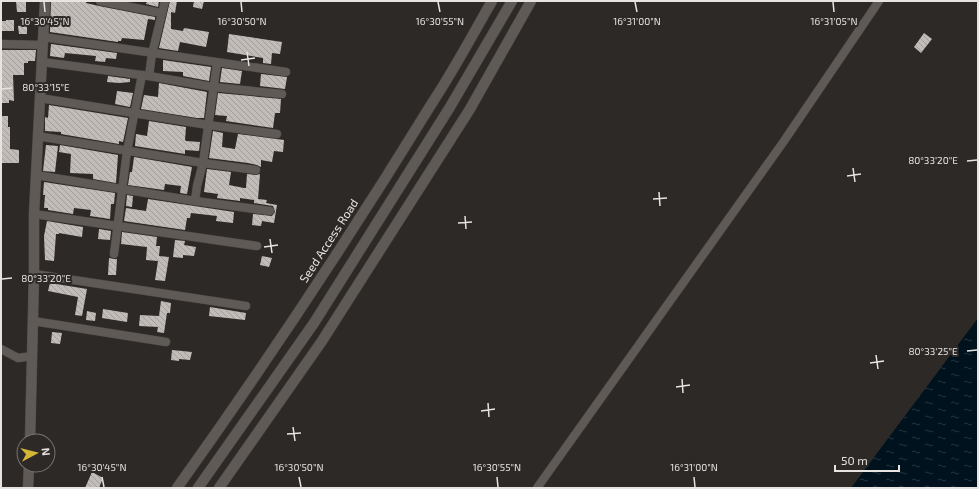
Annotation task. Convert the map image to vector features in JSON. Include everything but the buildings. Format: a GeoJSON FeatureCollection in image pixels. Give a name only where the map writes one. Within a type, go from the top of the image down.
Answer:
{"type":"FeatureCollection","features":[{"type":"Feature","properties":{"kind":"street"},"geometry":{"type":"LineString","coordinates":[[30,433],[33,356],[34,214],[45,1]]}},
{"type":"Feature","properties":{"kind":"street"},"geometry":{"type":"LineString","coordinates":[[100,1],[161,13]]}},
{"type":"Feature","properties":{"kind":"street"},"geometry":{"type":"LineString","coordinates":[[114,254],[116,226],[134,113],[152,54],[165,1]]}},
{"type":"Feature","properties":{"kind":"street","name":"Seed Access Road"},"geometry":{"type":"LineString","coordinates":[[177,488],[304,304],[435,99],[492,1]]}},
{"type":"Feature","properties":{"kind":"street"},"geometry":{"type":"LineString","coordinates":[[198,488],[314,323],[450,107],[512,1]]}},
{"type":"Feature","properties":{"kind":"street"},"geometry":{"type":"LineString","coordinates":[[219,488],[322,341],[470,109],[531,1]]}},
{"type":"Feature","properties":{"kind":"street"},"geometry":{"type":"LineString","coordinates":[[537,488],[784,141],[879,1]]}},
{"type":"Feature","properties":{"kind":"street"},"geometry":{"type":"LineString","coordinates":[[1,44],[42,41],[286,72]]}},
{"type":"Feature","properties":{"kind":"street"},"geometry":{"type":"LineString","coordinates":[[42,62],[145,75],[213,87],[282,94]]}},
{"type":"Feature","properties":{"kind":"street"},"geometry":{"type":"LineString","coordinates":[[195,201],[203,163],[217,63]]}},
{"type":"Feature","properties":{"kind":"street"},"geometry":{"type":"LineString","coordinates":[[40,98],[208,125],[277,134]]}},
{"type":"Feature","properties":{"kind":"street"},"geometry":{"type":"LineString","coordinates":[[37,136],[203,163],[256,170]]}},
{"type":"Feature","properties":{"kind":"street"},"geometry":{"type":"LineString","coordinates":[[36,175],[195,201],[270,211]]}},
{"type":"Feature","properties":{"kind":"street"},"geometry":{"type":"LineString","coordinates":[[34,214],[257,246]]}},
{"type":"Feature","properties":{"kind":"street"},"geometry":{"type":"LineString","coordinates":[[34,274],[246,306]]}},
{"type":"Feature","properties":{"kind":"street"},"geometry":{"type":"LineString","coordinates":[[33,321],[166,342]]}},
{"type":"Feature","properties":{"kind":"street"},"geometry":{"type":"LineString","coordinates":[[1,349],[18,358],[33,356]]}},
{"type":"Feature","properties":{"kind":"street"},"geometry":{"type":"LineString","coordinates":[[28,488],[29,473]]}},
{"type":"Feature","properties":{"kind":"water"},"geometry":{"type":"Polygon","coordinates":[[[978,318],[978,488],[851,488],[978,318]]]}}]}
